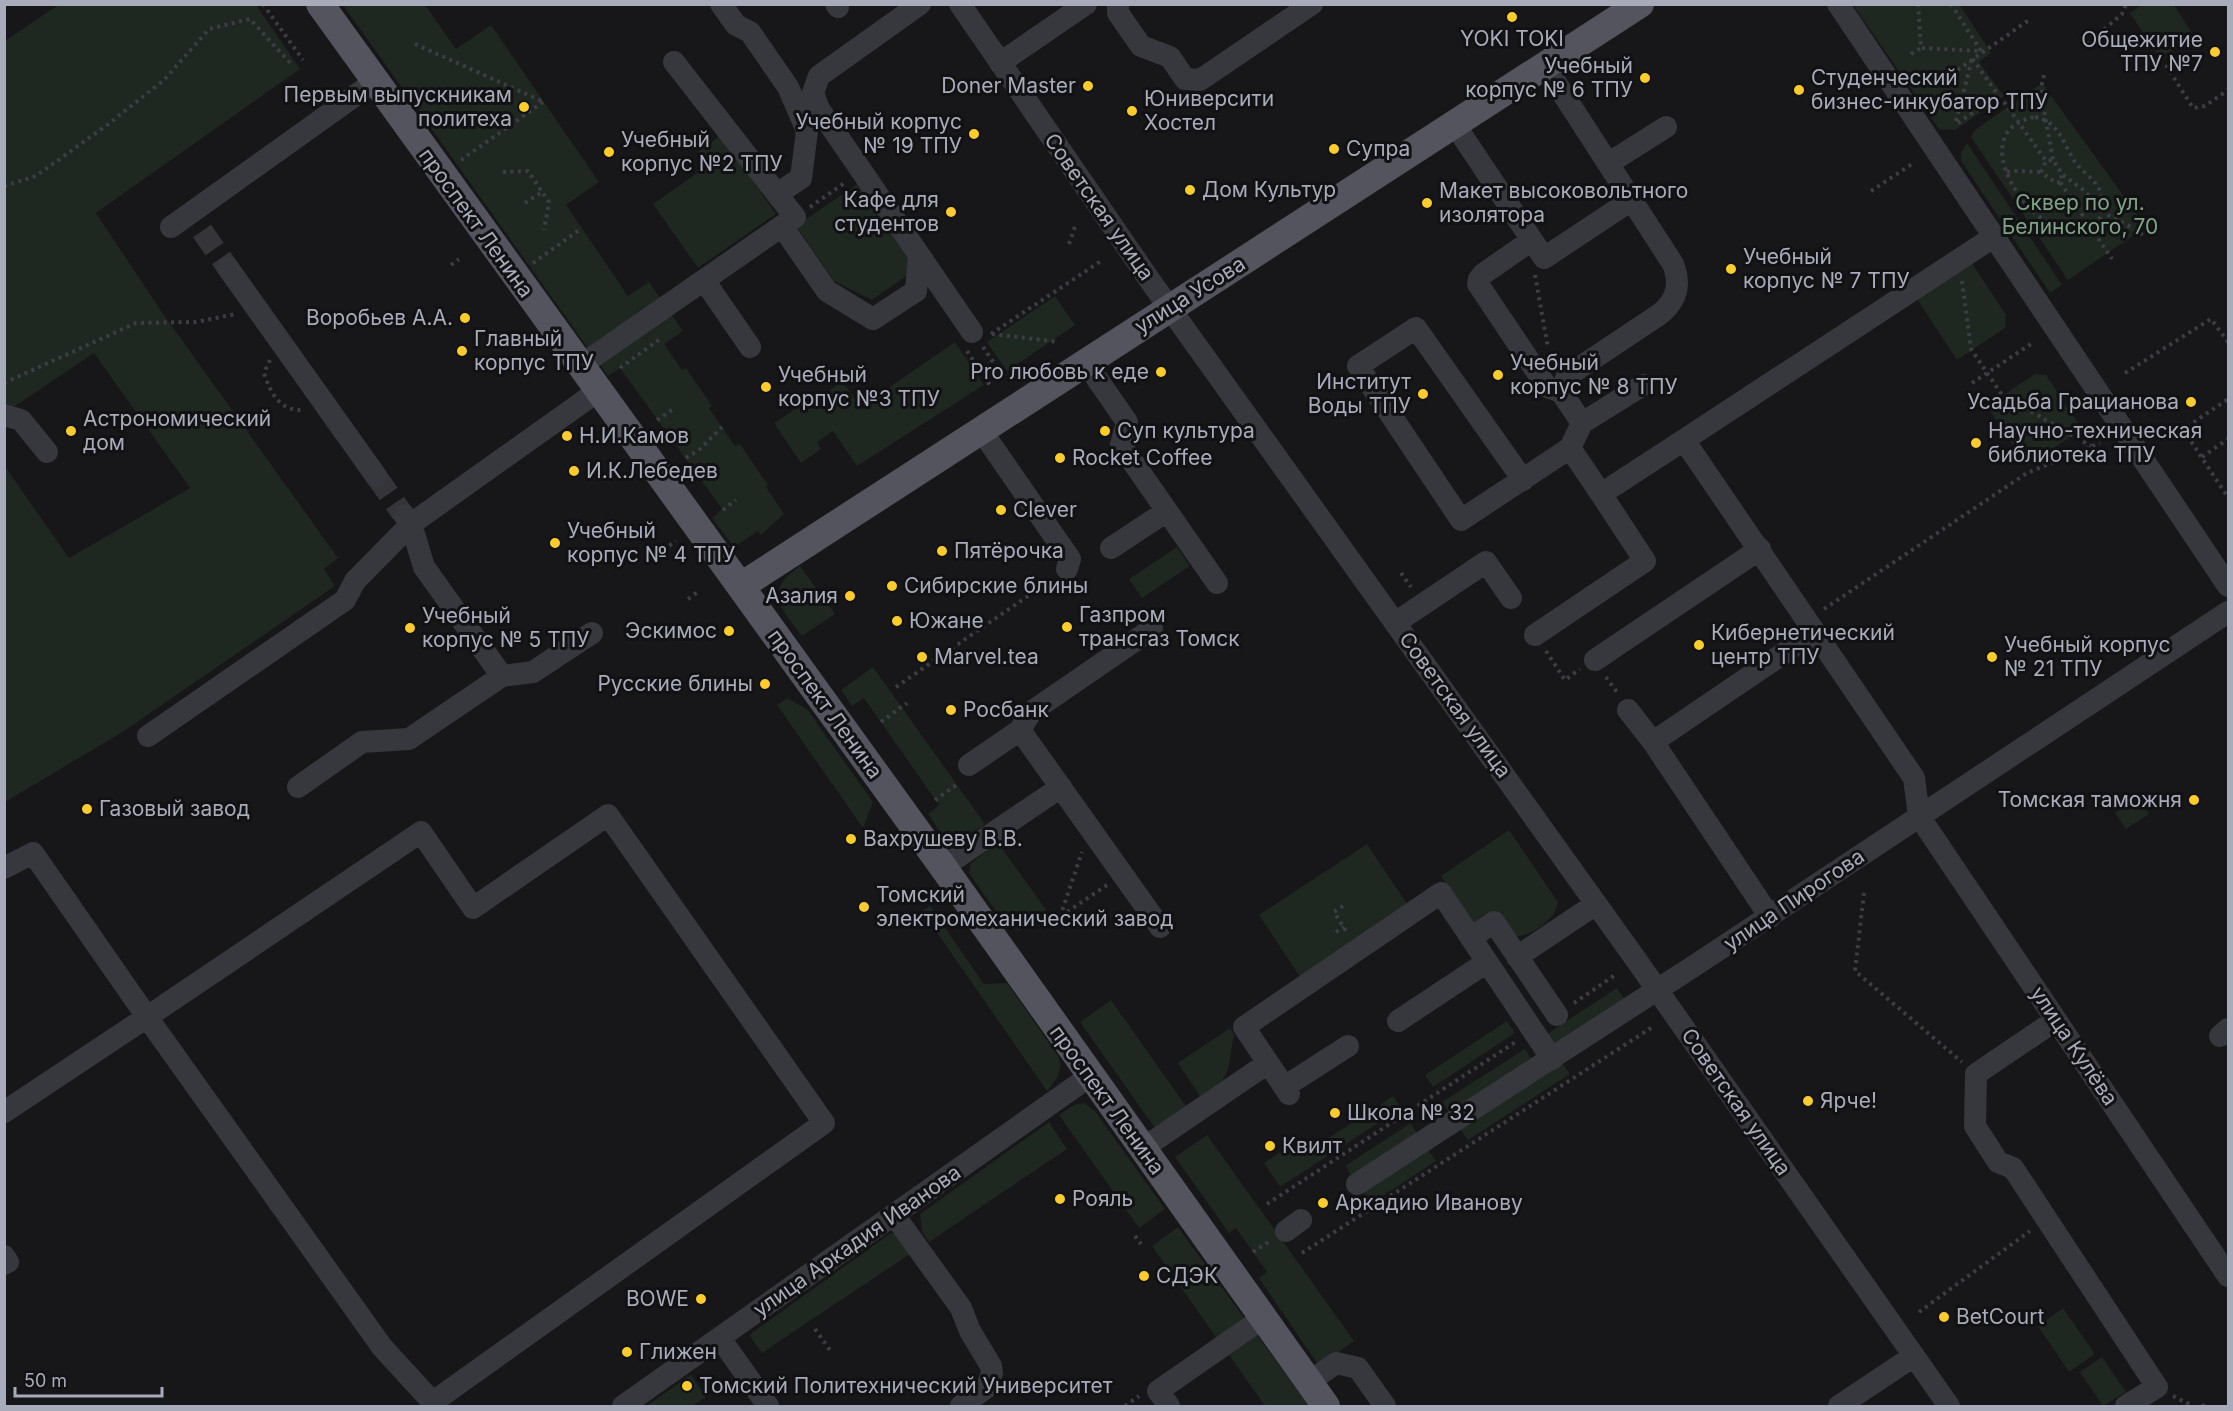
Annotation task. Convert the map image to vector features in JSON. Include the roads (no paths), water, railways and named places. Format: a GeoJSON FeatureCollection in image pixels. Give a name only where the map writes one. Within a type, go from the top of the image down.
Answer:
{"type":"FeatureCollection","features":[{"type":"Feature","properties":{"kind":"main road","name":"проспект Ленина"},"geometry":{"type":"LineString","coordinates":[[320,4],[374,82],[943,867],[1326,1407]]}},
{"type":"Feature","properties":{"kind":"main road","name":"улица Усова"},"geometry":{"type":"LineString","coordinates":[[741,586],[1640,4]]}},
{"type":"Feature","properties":{"kind":"street"},"geometry":{"type":"LineString","coordinates":[[722,4],[736,25],[750,32],[788,87],[807,131],[801,178],[777,194]]}},
{"type":"Feature","properties":{"kind":"street"},"geometry":{"type":"LineString","coordinates":[[920,4],[819,76],[813,93],[819,109],[919,255],[982,333]]}},
{"type":"Feature","properties":{"kind":"street","name":"Советская улица"},"geometry":{"type":"LineString","coordinates":[[960,4],[1170,309],[1658,990],[1949,1407]]}},
{"type":"Feature","properties":{"kind":"street"},"geometry":{"type":"LineString","coordinates":[[1000,63],[1086,4]]}},
{"type":"Feature","properties":{"kind":"street"},"geometry":{"type":"LineString","coordinates":[[1118,4],[1118,13],[1141,46],[1170,57],[1185,79],[1200,80],[1301,8]]}},
{"type":"Feature","properties":{"kind":"street"},"geometry":{"type":"LineString","coordinates":[[1838,4],[2229,586]]}},
{"type":"Feature","properties":{"kind":"street"},"geometry":{"type":"LineString","coordinates":[[674,62],[777,194],[788,222],[827,291],[873,319],[916,291],[919,255]]}},
{"type":"Feature","properties":{"kind":"street"},"geometry":{"type":"LineString","coordinates":[[1545,66],[1633,199],[1673,264],[1678,286],[1675,297],[1660,314],[1564,384],[1547,387],[1478,284],[1479,279],[1483,274],[1538,249],[1633,199]]}},
{"type":"Feature","properties":{"kind":"street"},"geometry":{"type":"LineString","coordinates":[[171,227],[196,223],[374,82]]}},
{"type":"Feature","properties":{"kind":"street"},"geometry":{"type":"LineString","coordinates":[[1455,125],[1538,249]]}},
{"type":"Feature","properties":{"kind":"street"},"geometry":{"type":"LineString","coordinates":[[1609,163],[1666,127]]}},
{"type":"Feature","properties":{"kind":"street"},"geometry":{"type":"LineString","coordinates":[[580,366],[788,222]]}},
{"type":"Feature","properties":{"kind":"street"},"geometry":{"type":"LineString","coordinates":[[1601,494],[1995,236]]}},
{"type":"Feature","properties":{"kind":"street"},"geometry":{"type":"LineString","coordinates":[[228,268],[376,476]]}},
{"type":"Feature","properties":{"kind":"street"},"geometry":{"type":"LineString","coordinates":[[704,280],[750,347]]}},
{"type":"Feature","properties":{"kind":"street"},"geometry":{"type":"LineString","coordinates":[[1522,480],[1416,328],[1358,366],[1461,520],[1522,480],[1570,448],[1582,423],[1643,385]]}},
{"type":"Feature","properties":{"kind":"street"},"geometry":{"type":"LineString","coordinates":[[1086,363],[1127,422],[1121,446],[1217,583]]}},
{"type":"Feature","properties":{"kind":"street"},"geometry":{"type":"LineString","coordinates":[[1564,384],[1582,423]]}},
{"type":"Feature","properties":{"kind":"street"},"geometry":{"type":"LineString","coordinates":[[148,736],[345,600],[355,581],[406,519],[598,391]]}},
{"type":"Feature","properties":{"kind":"street"},"geometry":{"type":"LineString","coordinates":[[4,415],[21,420],[47,452]]}},
{"type":"Feature","properties":{"kind":"street"},"geometry":{"type":"LineString","coordinates":[[981,430],[1070,559],[1066,569]]}},
{"type":"Feature","properties":{"kind":"street"},"geometry":{"type":"LineString","coordinates":[[1684,440],[1914,778],[1919,816]]}},
{"type":"Feature","properties":{"kind":"street"},"geometry":{"type":"LineString","coordinates":[[1535,635],[1645,561],[1570,448]]}},
{"type":"Feature","properties":{"kind":"street"},"geometry":{"type":"LineString","coordinates":[[1111,548],[1167,511]]}},
{"type":"Feature","properties":{"kind":"street"},"geometry":{"type":"LineString","coordinates":[[406,519],[424,567],[502,676]]}},
{"type":"Feature","properties":{"kind":"street"},"geometry":{"type":"LineString","coordinates":[[1595,660],[1760,549]]}},
{"type":"Feature","properties":{"kind":"street"},"geometry":{"type":"LineString","coordinates":[[1395,622],[1486,562],[1510,598]]}},
{"type":"Feature","properties":{"kind":"street","name":"улица Пирогова"},"geometry":{"type":"LineString","coordinates":[[1357,1184],[1658,990],[2229,612]]}},
{"type":"Feature","properties":{"kind":"street"},"geometry":{"type":"LineString","coordinates":[[1653,742],[1811,626]]}},
{"type":"Feature","properties":{"kind":"street"},"geometry":{"type":"LineString","coordinates":[[966,773],[1020,730],[1031,712],[1152,628]]}},
{"type":"Feature","properties":{"kind":"street"},"geometry":{"type":"LineString","coordinates":[[298,787],[362,742],[409,739],[502,676],[533,672],[592,633]]}},
{"type":"Feature","properties":{"kind":"street"},"geometry":{"type":"LineString","coordinates":[[1628,710],[1653,742],[1770,916]]}},
{"type":"Feature","properties":{"kind":"street"},"geometry":{"type":"LineString","coordinates":[[1020,730],[1160,927]]}},
{"type":"Feature","properties":{"kind":"street"},"geometry":{"type":"LineString","coordinates":[[943,867],[1061,786]]}},
{"type":"Feature","properties":{"kind":"street"},"geometry":{"type":"LineString","coordinates":[[4,868],[33,853],[147,1017],[382,1347],[435,1405],[824,1123],[608,815],[473,908],[421,832],[147,1017],[4,1112]]}},
{"type":"Feature","properties":{"kind":"street","name":"улица Кулёва"},"geometry":{"type":"LineString","coordinates":[[1919,816],[2229,1276]]}},
{"type":"Feature","properties":{"kind":"street"},"geometry":{"type":"LineString","coordinates":[[1348,1046],[1287,1091],[1244,1027],[1441,894],[1552,1059]]}},
{"type":"Feature","properties":{"kind":"street"},"geometry":{"type":"LineString","coordinates":[[1517,957],[1596,904]]}},
{"type":"Feature","properties":{"kind":"street"},"geometry":{"type":"LineString","coordinates":[[1471,938],[1494,922],[1557,1015]]}},
{"type":"Feature","properties":{"kind":"street"},"geometry":{"type":"LineString","coordinates":[[1398,1021],[1487,962]]}},
{"type":"Feature","properties":{"kind":"street"},"geometry":{"type":"LineString","coordinates":[[2056,1020],[1976,1074],[1975,1126],[1998,1162],[2013,1168],[2157,1387],[2126,1407]]}},
{"type":"Feature","properties":{"kind":"street"},"geometry":{"type":"LineString","coordinates":[[1142,1149],[1268,1063]]}},
{"type":"Feature","properties":{"kind":"street","name":"улица Аркадия Иванова"},"geometry":{"type":"LineString","coordinates":[[623,1407],[1090,1076]]}},
{"type":"Feature","properties":{"kind":"street"},"geometry":{"type":"LineString","coordinates":[[894,1215],[961,1308],[970,1331],[991,1365],[992,1373],[987,1387],[961,1407]]}},
{"type":"Feature","properties":{"kind":"street"},"geometry":{"type":"LineString","coordinates":[[4,1256],[8,1262],[4,1264]]}},
{"type":"Feature","properties":{"kind":"street"},"geometry":{"type":"LineString","coordinates":[[1169,1407],[1158,1391],[1263,1318]]}},
{"type":"Feature","properties":{"kind":"street"},"geometry":{"type":"LineString","coordinates":[[720,1338],[768,1407]]}},
{"type":"Feature","properties":{"kind":"street"},"geometry":{"type":"LineString","coordinates":[[1839,1407],[1914,1356]]}},
{"type":"Feature","properties":{"kind":"street"},"geometry":{"type":"LineString","coordinates":[[1309,1382],[1336,1363],[1358,1368],[1385,1407]]}},
{"type":"Feature","properties":{"kind":"tunnel"},"geometry":{"type":"LineString","coordinates":[[202,231],[228,268]]}},
{"type":"Feature","properties":{"kind":"tunnel"},"geometry":{"type":"LineString","coordinates":[[376,476],[402,513]]}},
{"type":"Feature","properties":{"kind":"place","name":"YOKI TOKI"},"geometry":{"type":"Point","coordinates":[1512,17]}},
{"type":"Feature","properties":{"kind":"place","name":"Общежитие ТПУ №7"},"geometry":{"type":"Point","coordinates":[2215,52]}},
{"type":"Feature","properties":{"kind":"place","name":"Учебный корпус № 6 ТПУ"},"geometry":{"type":"Point","coordinates":[1645,78]}},
{"type":"Feature","properties":{"kind":"place","name":"Doner Master"},"geometry":{"type":"Point","coordinates":[1088,86]}},
{"type":"Feature","properties":{"kind":"place","name":"Студенческий бизнес-инкубатор ТПУ"},"geometry":{"type":"Point","coordinates":[1799,90]}},
{"type":"Feature","properties":{"kind":"place","name":"Первым выпускникам политеха"},"geometry":{"type":"Point","coordinates":[524,107]}},
{"type":"Feature","properties":{"kind":"place","name":"Юниверсити Хостел"},"geometry":{"type":"Point","coordinates":[1132,111]}},
{"type":"Feature","properties":{"kind":"place","name":"Учебный корпус № 19 ТПУ"},"geometry":{"type":"Point","coordinates":[974,134]}},
{"type":"Feature","properties":{"kind":"place","name":"Супра"},"geometry":{"type":"Point","coordinates":[1334,149]}},
{"type":"Feature","properties":{"kind":"place","name":"Учебный корпус №2 ТПУ"},"geometry":{"type":"Point","coordinates":[609,152]}},
{"type":"Feature","properties":{"kind":"place","name":"Дом Культур"},"geometry":{"type":"Point","coordinates":[1190,190]}},
{"type":"Feature","properties":{"kind":"place","name":"Макет высоковольтного изолятора"},"geometry":{"type":"Point","coordinates":[1427,203]}},
{"type":"Feature","properties":{"kind":"place","name":"Кафе для студентов"},"geometry":{"type":"Point","coordinates":[951,212]}},
{"type":"Feature","properties":{"kind":"place","name":"Учебный корпус № 7 ТПУ"},"geometry":{"type":"Point","coordinates":[1731,269]}},
{"type":"Feature","properties":{"kind":"place","name":"Воробьев А.А."},"geometry":{"type":"Point","coordinates":[465,318]}},
{"type":"Feature","properties":{"kind":"place","name":"Главный корпус ТПУ"},"geometry":{"type":"Point","coordinates":[462,351]}},
{"type":"Feature","properties":{"kind":"place","name":"Pro любовь к еде"},"geometry":{"type":"Point","coordinates":[1161,372]}},
{"type":"Feature","properties":{"kind":"place","name":"Учебный корпус № 8 ТПУ"},"geometry":{"type":"Point","coordinates":[1498,375]}},
{"type":"Feature","properties":{"kind":"place","name":"Учебный корпус №3 ТПУ"},"geometry":{"type":"Point","coordinates":[766,387]}},
{"type":"Feature","properties":{"kind":"place","name":"Институт Воды ТПУ"},"geometry":{"type":"Point","coordinates":[1423,394]}},
{"type":"Feature","properties":{"kind":"place","name":"Усадьба Грацианова"},"geometry":{"type":"Point","coordinates":[2191,402]}},
{"type":"Feature","properties":{"kind":"place","name":"Астрономический дом"},"geometry":{"type":"Point","coordinates":[71,431]}},
{"type":"Feature","properties":{"kind":"place","name":"Суп культура"},"geometry":{"type":"Point","coordinates":[1105,431]}},
{"type":"Feature","properties":{"kind":"place","name":"Н.И.Камов"},"geometry":{"type":"Point","coordinates":[567,436]}},
{"type":"Feature","properties":{"kind":"place","name":"Научно-техническая библиотека ТПУ"},"geometry":{"type":"Point","coordinates":[1976,443]}},
{"type":"Feature","properties":{"kind":"place","name":"Rocket Coffee"},"geometry":{"type":"Point","coordinates":[1060,458]}},
{"type":"Feature","properties":{"kind":"place","name":"И.К.Лебедев"},"geometry":{"type":"Point","coordinates":[574,471]}},
{"type":"Feature","properties":{"kind":"place","name":"Clever"},"geometry":{"type":"Point","coordinates":[1001,510]}},
{"type":"Feature","properties":{"kind":"place","name":"Учебный корпус № 4 ТПУ"},"geometry":{"type":"Point","coordinates":[555,543]}},
{"type":"Feature","properties":{"kind":"place","name":"Пятёрочка"},"geometry":{"type":"Point","coordinates":[942,551]}},
{"type":"Feature","properties":{"kind":"place","name":"Сибирские блины"},"geometry":{"type":"Point","coordinates":[892,586]}},
{"type":"Feature","properties":{"kind":"place","name":"Азалия"},"geometry":{"type":"Point","coordinates":[850,596]}},
{"type":"Feature","properties":{"kind":"place","name":"Южане"},"geometry":{"type":"Point","coordinates":[897,621]}},
{"type":"Feature","properties":{"kind":"place","name":"Газпром трансгаз Томск"},"geometry":{"type":"Point","coordinates":[1067,627]}},
{"type":"Feature","properties":{"kind":"place","name":"Учебный корпус № 5 ТПУ"},"geometry":{"type":"Point","coordinates":[410,628]}},
{"type":"Feature","properties":{"kind":"place","name":"Эскимос"},"geometry":{"type":"Point","coordinates":[729,631]}},
{"type":"Feature","properties":{"kind":"place","name":"Кибернетический центр ТПУ"},"geometry":{"type":"Point","coordinates":[1699,645]}},
{"type":"Feature","properties":{"kind":"place","name":"Marvel.tea"},"geometry":{"type":"Point","coordinates":[922,657]}},
{"type":"Feature","properties":{"kind":"place","name":"Учебный корпус № 21 ТПУ"},"geometry":{"type":"Point","coordinates":[1992,657]}},
{"type":"Feature","properties":{"kind":"place","name":"Русские блины"},"geometry":{"type":"Point","coordinates":[765,684]}},
{"type":"Feature","properties":{"kind":"place","name":"Росбанк"},"geometry":{"type":"Point","coordinates":[951,710]}},
{"type":"Feature","properties":{"kind":"place","name":"Томская таможня"},"geometry":{"type":"Point","coordinates":[2194,800]}},
{"type":"Feature","properties":{"kind":"place","name":"Газовый завод"},"geometry":{"type":"Point","coordinates":[87,809]}},
{"type":"Feature","properties":{"kind":"place","name":"Вахрушеву В.В."},"geometry":{"type":"Point","coordinates":[851,839]}},
{"type":"Feature","properties":{"kind":"place","name":"Томский электромеханический завод"},"geometry":{"type":"Point","coordinates":[864,907]}},
{"type":"Feature","properties":{"kind":"place","name":"Ярче!"},"geometry":{"type":"Point","coordinates":[1808,1101]}},
{"type":"Feature","properties":{"kind":"place","name":"Школа № 32"},"geometry":{"type":"Point","coordinates":[1335,1113]}},
{"type":"Feature","properties":{"kind":"place","name":"Квилт"},"geometry":{"type":"Point","coordinates":[1270,1146]}},
{"type":"Feature","properties":{"kind":"place","name":"Рояль"},"geometry":{"type":"Point","coordinates":[1060,1199]}},
{"type":"Feature","properties":{"kind":"place","name":"Аркадию Иванову"},"geometry":{"type":"Point","coordinates":[1323,1203]}},
{"type":"Feature","properties":{"kind":"place","name":"СДЭК"},"geometry":{"type":"Point","coordinates":[1144,1276]}},
{"type":"Feature","properties":{"kind":"place","name":"BOWE"},"geometry":{"type":"Point","coordinates":[701,1299]}},
{"type":"Feature","properties":{"kind":"place","name":"BetCourt"},"geometry":{"type":"Point","coordinates":[1944,1317]}},
{"type":"Feature","properties":{"kind":"place","name":"Глижен"},"geometry":{"type":"Point","coordinates":[627,1352]}},
{"type":"Feature","properties":{"kind":"place","name":"Томский Политехнический Университет"},"geometry":{"type":"Point","coordinates":[687,1386]}},
{"type":"Feature","properties":{"kind":"park label","name":"Сквер по ул. Белинского, 70"},"geometry":{"type":"Point","coordinates":[2080,215]}}]}
